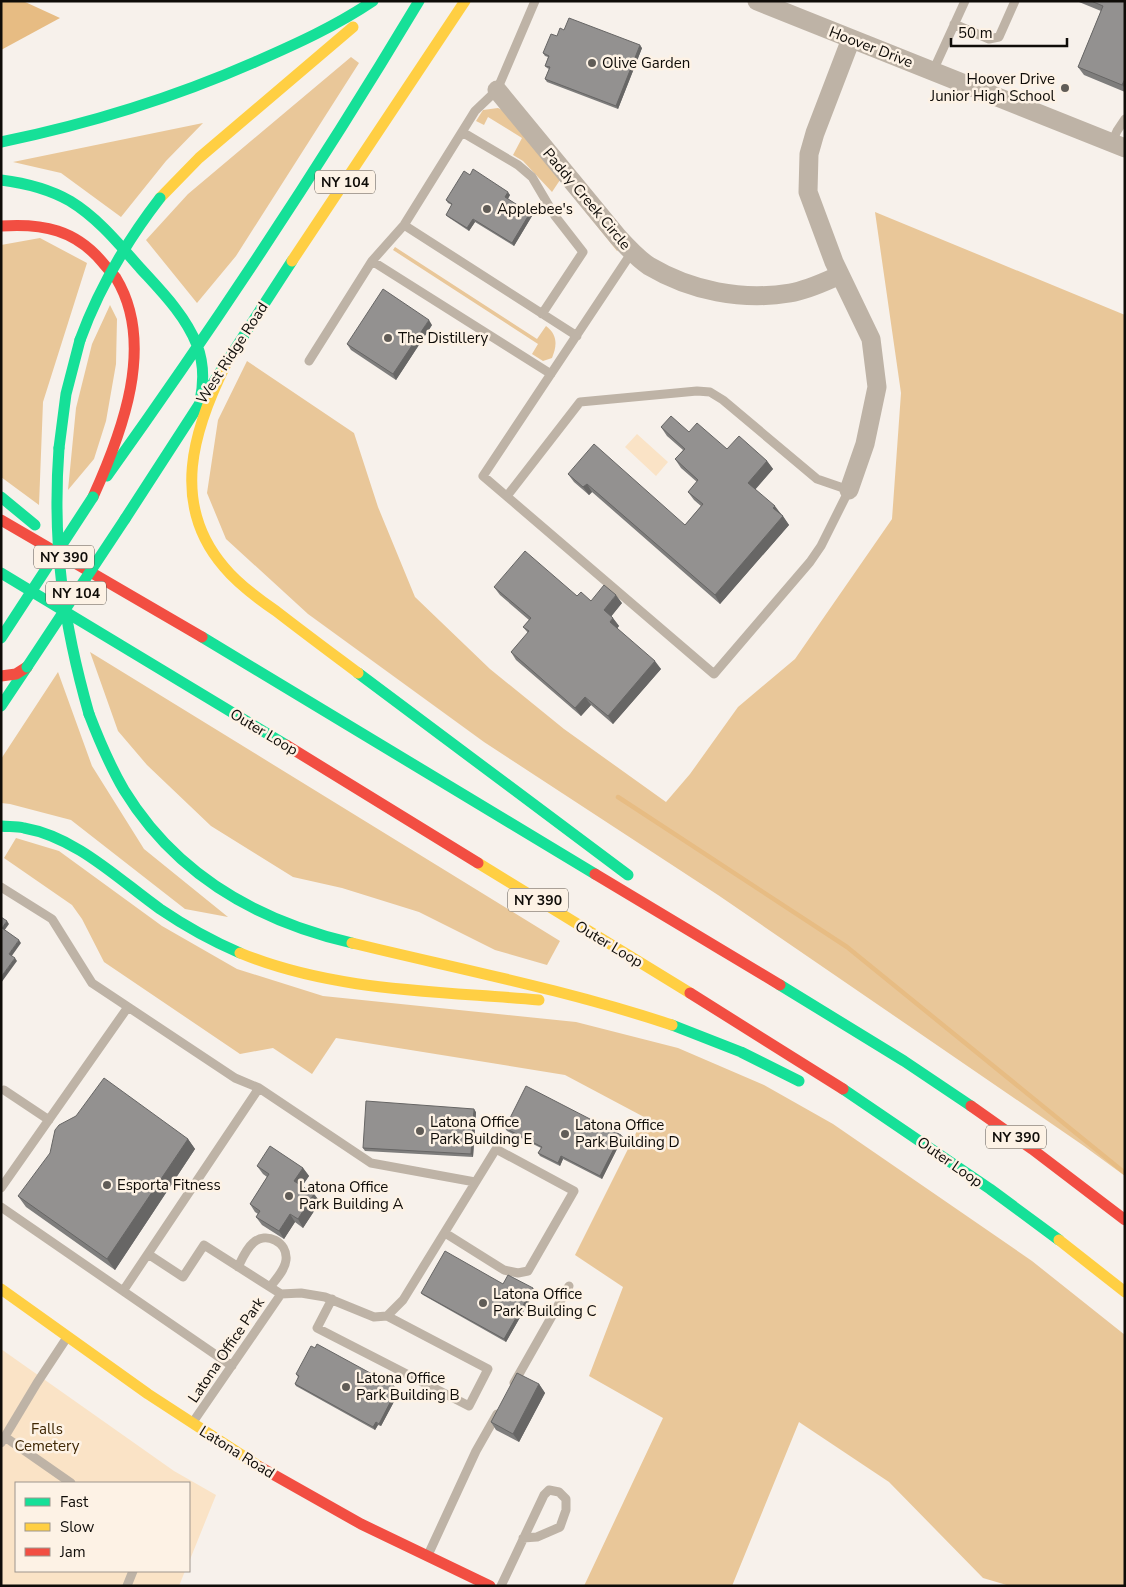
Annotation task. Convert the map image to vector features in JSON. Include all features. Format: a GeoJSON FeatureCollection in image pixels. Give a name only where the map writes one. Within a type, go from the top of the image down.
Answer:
{"type":"FeatureCollection","features":[{"type":"Feature","properties":{"kind":"main road"},"geometry":{"type":"LineString","coordinates":[[1,142],[105,117],[211,81],[308,38],[345,19],[373,1]]}},
{"type":"Feature","properties":{"kind":"main road"},"geometry":{"type":"LineString","coordinates":[[382,1],[199,158],[160,198],[131,236],[111,268],[94,302],[80,340],[66,394],[59,448],[56,521],[60,579],[73,657],[89,714],[110,767],[128,798],[143,818],[182,860],[212,884],[244,905],[285,924],[317,935],[568,992],[666,1022],[727,1044],[762,1060],[805,1084]]}},
{"type":"Feature","properties":{"kind":"main road","name":"NY 104"},"geometry":{"type":"LineString","coordinates":[[1,638],[93,498],[161,403],[198,347],[362,96],[419,1]]}},
{"type":"Feature","properties":{"kind":"main road","name":"West Ridge Road"},"geometry":{"type":"LineString","coordinates":[[1,706],[305,241],[465,1]]}},
{"type":"Feature","properties":{"kind":"main road"},"geometry":{"type":"LineString","coordinates":[[1,180],[26,184],[48,191],[78,207],[98,222],[172,304],[198,347],[203,376],[198,407]]}},
{"type":"Feature","properties":{"kind":"main road"},"geometry":{"type":"LineString","coordinates":[[1,226],[22,224],[44,227],[59,231],[80,241],[107,265],[125,296],[133,337],[132,380],[121,428],[108,465],[93,498]]}},
{"type":"Feature","properties":{"kind":"main road"},"geometry":{"type":"LineString","coordinates":[[226,364],[211,392],[202,416],[195,439],[190,473],[194,511],[204,539],[217,559],[234,578],[283,618],[634,880]]}},
{"type":"Feature","properties":{"kind":"main road"},"geometry":{"type":"LineString","coordinates":[[1,497],[53,539],[127,592]]}},
{"type":"Feature","properties":{"kind":"main road","name":"NY 390"},"geometry":{"type":"LineString","coordinates":[[1,520],[127,592],[871,1040],[943,1086],[1051,1163],[1125,1220]]}},
{"type":"Feature","properties":{"kind":"main road","name":"Outer Loop"},"geometry":{"type":"LineString","coordinates":[[1,573],[785,1052],[912,1135],[1020,1212],[1125,1292]]}},
{"type":"Feature","properties":{"kind":"main road"},"geometry":{"type":"LineString","coordinates":[[1,676],[16,674],[28,667]]}},
{"type":"Feature","properties":{"kind":"main road"},"geometry":{"type":"LineString","coordinates":[[1,826],[36,829],[61,840],[79,850],[162,910],[191,928],[232,949],[281,967],[344,982],[542,1000],[610,1010],[666,1022]]}},
{"type":"Feature","properties":{"kind":"main road"},"geometry":{"type":"LineString","coordinates":[[665,902],[777,982]]}},
{"type":"Feature","properties":{"kind":"main road"},"geometry":{"type":"LineString","coordinates":[[891,1135],[1020,1212]]}},
{"type":"Feature","properties":{"kind":"main road","name":"Latona Road"},"geometry":{"type":"LineString","coordinates":[[1,1289],[122,1378],[240,1456],[313,1498],[427,1557],[490,1586]]}},
{"type":"Feature","properties":{"kind":"street","name":"Hoover Drive"},"geometry":{"type":"LineString","coordinates":[[757,1],[1118,145]]}},
{"type":"Feature","properties":{"kind":"street"},"geometry":{"type":"LineString","coordinates":[[849,490],[865,444],[878,387],[870,339],[840,275],[808,192],[809,154],[815,133],[851,39]]}},
{"type":"Feature","properties":{"kind":"street","name":"Paddy Creek Circle"},"geometry":{"type":"LineString","coordinates":[[497,90],[632,252],[649,265],[671,277],[714,291],[736,295],[760,296],[792,293],[840,275]]}},
{"type":"Feature","properties":{"kind":"lane"},"geometry":{"type":"LineString","coordinates":[[309,361],[372,261],[404,224],[475,112],[497,90],[534,1]]}},
{"type":"Feature","properties":{"kind":"lane"},"geometry":{"type":"LineString","coordinates":[[933,71],[965,1]]}},
{"type":"Feature","properties":{"kind":"lane"},"geometry":{"type":"LineString","coordinates":[[954,24],[989,40],[999,37],[1015,1]]}},
{"type":"Feature","properties":{"kind":"lane"},"geometry":{"type":"LineString","coordinates":[[1118,145],[1116,131],[1125,119]]}},
{"type":"Feature","properties":{"kind":"lane"},"geometry":{"type":"LineString","coordinates":[[462,132],[518,165],[532,177],[555,216],[583,252],[542,314]]}},
{"type":"Feature","properties":{"kind":"lane"},"geometry":{"type":"LineString","coordinates":[[404,224],[577,336]]}},
{"type":"Feature","properties":{"kind":"lane"},"geometry":{"type":"LineString","coordinates":[[507,496],[580,402],[697,391],[710,392],[724,400],[817,479],[849,490],[821,546],[810,562],[714,674],[483,476],[632,252]]}},
{"type":"Feature","properties":{"kind":"lane"},"geometry":{"type":"LineString","coordinates":[[372,261],[551,374]]}},
{"type":"Feature","properties":{"kind":"lane"},"geometry":{"type":"LineString","coordinates":[[1,887],[52,919],[92,983],[235,1078],[259,1088],[372,1163],[475,1182]]}},
{"type":"Feature","properties":{"kind":"lane"},"geometry":{"type":"LineString","coordinates":[[1,1188],[128,1008]]}},
{"type":"Feature","properties":{"kind":"lane"},"geometry":{"type":"LineString","coordinates":[[123,1291],[259,1088]]}},
{"type":"Feature","properties":{"kind":"lane"},"geometry":{"type":"LineString","coordinates":[[2,1091],[49,1120]]}},
{"type":"Feature","properties":{"kind":"lane"},"geometry":{"type":"LineString","coordinates":[[387,1316],[403,1300],[475,1182],[496,1149],[574,1191],[528,1271],[518,1273],[504,1270],[444,1233]]}},
{"type":"Feature","properties":{"kind":"lane"},"geometry":{"type":"LineString","coordinates":[[1,1207],[232,1366]]}},
{"type":"Feature","properties":{"kind":"lane"},"geometry":{"type":"LineString","coordinates":[[238,1266],[253,1242],[266,1238],[279,1242],[286,1254],[286,1261],[284,1268],[270,1287]]}},
{"type":"Feature","properties":{"kind":"lane"},"geometry":{"type":"LineString","coordinates":[[148,1254],[183,1278],[204,1245],[281,1294]]}},
{"type":"Feature","properties":{"kind":"lane"},"geometry":{"type":"LineString","coordinates":[[510,1390],[569,1286]]}},
{"type":"Feature","properties":{"kind":"lane","name":"Latona Office Park"},"geometry":{"type":"LineString","coordinates":[[192,1424],[281,1294],[301,1293],[332,1299],[374,1317],[387,1316],[488,1368],[469,1406],[317,1328],[332,1299]]}},
{"type":"Feature","properties":{"kind":"lane"},"geometry":{"type":"LineString","coordinates":[[68,1337],[37,1383],[3,1440],[68,1482]]}},
{"type":"Feature","properties":{"kind":"lane"},"geometry":{"type":"LineString","coordinates":[[427,1557],[476,1451],[500,1407]]}},
{"type":"Feature","properties":{"kind":"lane"},"geometry":{"type":"LineString","coordinates":[[501,1586],[523,1538],[544,1495],[549,1490],[559,1492],[566,1499],[566,1510],[560,1527],[537,1537],[523,1538]]}},
{"type":"Feature","properties":{"kind":"lane"},"geometry":{"type":"LineString","coordinates":[[127,1586],[134,1572]]}},
{"type":"Feature","properties":{"kind":"green space"},"geometry":{"type":"Polygon","coordinates":[[[637,434],[668,462],[656,476],[625,447],[637,434]]]}},
{"type":"Feature","properties":{"kind":"green space","name":"Falls Cemetery"},"geometry":{"type":"Polygon","coordinates":[[[1,1349],[174,1471],[216,1495],[190,1560],[190,1482],[15,1482],[15,1572],[185,1572],[179,1586],[1,1586],[1,1349]]]}},
{"type":"Feature","properties":{"kind":"shaded area"},"geometry":{"type":"Polygon","coordinates":[[[1,1],[23,1],[60,18],[1,50],[1,1]]]}},
{"type":"Feature","properties":{"kind":"shaded area"},"geometry":{"type":"Polygon","coordinates":[[[351,57],[359,63],[236,256],[197,303],[146,240],[188,194],[351,57]]]}},
{"type":"Feature","properties":{"kind":"shaded area"},"geometry":{"type":"Polygon","coordinates":[[[498,108],[507,112],[619,249],[617,251],[560,180],[552,192],[523,161],[513,155],[522,138],[488,117],[484,125],[476,121],[483,110],[498,108]]]}},
{"type":"Feature","properties":{"kind":"shaded area"},"geometry":{"type":"Polygon","coordinates":[[[203,123],[166,161],[121,217],[61,173],[13,162],[203,123]]]}},
{"type":"Feature","properties":{"kind":"shaded area"},"geometry":{"type":"Polygon","coordinates":[[[875,212],[1125,315],[1125,1176],[718,895],[484,742],[308,614],[226,539],[207,493],[218,420],[247,361],[354,433],[378,507],[415,597],[490,669],[564,729],[666,802],[690,774],[738,707],[795,659],[892,519],[901,393],[875,212]]]}},
{"type":"Feature","properties":{"kind":"shaded area"},"geometry":{"type":"Polygon","coordinates":[[[40,238],[87,263],[43,402],[39,505],[1,477],[1,245],[40,238]]]}},
{"type":"Feature","properties":{"kind":"shaded area"},"geometry":{"type":"Polygon","coordinates":[[[395,247],[537,339],[546,326],[553,333],[555,341],[552,358],[543,361],[532,354],[538,344],[393,250],[395,247]]]}},
{"type":"Feature","properties":{"kind":"shaded area"},"geometry":{"type":"Polygon","coordinates":[[[110,305],[117,319],[116,364],[106,421],[94,459],[68,490],[76,408],[92,344],[110,305]]]}},
{"type":"Feature","properties":{"kind":"shaded area"},"geometry":{"type":"Polygon","coordinates":[[[90,652],[560,941],[547,965],[495,950],[419,912],[342,888],[293,877],[211,826],[147,765],[118,731],[90,652]]]}},
{"type":"Feature","properties":{"kind":"shaded area"},"geometry":{"type":"Polygon","coordinates":[[[58,672],[92,766],[144,849],[228,917],[185,909],[71,820],[1,803],[1,759],[58,672]]]}},
{"type":"Feature","properties":{"kind":"shaded area"},"geometry":{"type":"Polygon","coordinates":[[[16,838],[59,851],[162,926],[237,969],[323,996],[576,1022],[678,1048],[764,1085],[833,1124],[1032,1261],[1125,1335],[1125,1586],[1010,1586],[983,1578],[889,1482],[799,1422],[732,1586],[584,1586],[663,1418],[589,1376],[623,1287],[575,1255],[644,1117],[565,1075],[336,1038],[312,1074],[273,1048],[240,1054],[104,962],[82,919],[72,905],[4,858],[16,838]]]}},
{"type":"Feature","properties":{"kind":"building"},"geometry":{"type":"Polygon","coordinates":[[[1091,1],[1125,1],[1125,79],[1122,85],[1078,67],[1103,6],[1091,1]]]}},
{"type":"Feature","properties":{"kind":"building","name":"Olive Garden"},"geometry":{"type":"Polygon","coordinates":[[[569,18],[640,45],[616,106],[545,79],[550,67],[545,66],[549,56],[543,53],[551,34],[557,36],[560,28],[564,30],[569,18]]]}},
{"type":"Feature","properties":{"kind":"building","name":"Applebee's"},"geometry":{"type":"Polygon","coordinates":[[[473,169],[508,192],[505,197],[530,213],[512,243],[473,219],[467,228],[446,215],[452,204],[446,200],[464,171],[470,175],[473,169]]]}},
{"type":"Feature","properties":{"kind":"building"},"geometry":{"type":"Polygon","coordinates":[[[383,289],[429,320],[393,374],[347,344],[383,289]]]}},
{"type":"Feature","properties":{"kind":"building"},"geometry":{"type":"Polygon","coordinates":[[[671,416],[689,432],[697,423],[727,449],[739,436],[767,461],[748,483],[775,506],[773,508],[783,516],[715,595],[587,484],[583,487],[568,474],[594,444],[685,525],[703,504],[688,492],[698,480],[675,459],[685,449],[661,427],[671,416]]]}},
{"type":"Feature","properties":{"kind":"building"},"geometry":{"type":"Polygon","coordinates":[[[525,551],[577,596],[581,592],[591,601],[604,585],[616,595],[604,610],[613,618],[610,622],[655,661],[608,716],[585,697],[575,708],[511,652],[529,631],[523,627],[531,618],[494,587],[525,551]]]}},
{"type":"Feature","properties":{"kind":"building"},"geometry":{"type":"Polygon","coordinates":[[[1,917],[7,921],[2,928],[19,940],[9,954],[15,958],[1,977],[1,917]]]}},
{"type":"Feature","properties":{"kind":"building","name":"Esporta Fitness"},"geometry":{"type":"Polygon","coordinates":[[[104,1078],[188,1139],[107,1259],[18,1196],[50,1153],[55,1130],[59,1125],[76,1116],[104,1078]]]}},
{"type":"Feature","properties":{"kind":"building","name":"Latona Office Park Building D"},"geometry":{"type":"Polygon","coordinates":[[[526,1086],[621,1135],[600,1176],[561,1156],[558,1163],[538,1153],[542,1147],[505,1128],[526,1086]]]}},
{"type":"Feature","properties":{"kind":"building","name":"Latona Office Park Building E"},"geometry":{"type":"Polygon","coordinates":[[[366,1101],[474,1109],[471,1154],[363,1148],[366,1101]]]}},
{"type":"Feature","properties":{"kind":"building","name":"Latona Office Park Building A"},"geometry":{"type":"Polygon","coordinates":[[[270,1146],[303,1168],[294,1181],[314,1194],[298,1219],[290,1214],[279,1231],[256,1217],[260,1211],[250,1204],[269,1174],[257,1166],[270,1146]]]}},
{"type":"Feature","properties":{"kind":"building","name":"Latona Office Park Building C"},"geometry":{"type":"Polygon","coordinates":[[[445,1251],[503,1284],[508,1275],[533,1288],[504,1339],[421,1293],[445,1251]]]}},
{"type":"Feature","properties":{"kind":"building","name":"Latona Office Park Building B"},"geometry":{"type":"Polygon","coordinates":[[[317,1344],[394,1386],[391,1391],[395,1393],[379,1424],[376,1422],[373,1427],[295,1384],[299,1376],[296,1374],[311,1346],[315,1348],[317,1344]]]}},
{"type":"Feature","properties":{"kind":"building"},"geometry":{"type":"Polygon","coordinates":[[[517,1373],[539,1384],[513,1434],[491,1422],[517,1373]]]}},
{"type":"Feature","properties":{"kind":"waterway"},"geometry":{"type":"LineString","coordinates":[[618,797],[847,947],[1125,1173]]}},
{"type":"Feature","properties":{"kind":"traffic: fast"},"geometry":{"type":"LineString","coordinates":[[1,142],[66,127],[130,109],[193,87],[301,41],[345,19],[373,1]]}},
{"type":"Feature","properties":{"kind":"traffic: fast"},"geometry":{"type":"LineString","coordinates":[[107,476],[189,360],[268,242],[345,122],[419,1]]}},
{"type":"Feature","properties":{"kind":"traffic: fast"},"geometry":{"type":"LineString","coordinates":[[1,180],[37,187],[70,201],[90,215],[116,241],[172,304],[192,334],[202,366],[203,380],[200,401]]}},
{"type":"Feature","properties":{"kind":"traffic: fast"},"geometry":{"type":"LineString","coordinates":[[80,340],[87,321],[114,266],[160,198]]}},
{"type":"Feature","properties":{"kind":"traffic: fast"},"geometry":{"type":"LineString","coordinates":[[125,519],[292,261]]}},
{"type":"Feature","properties":{"kind":"traffic: fast"},"geometry":{"type":"LineString","coordinates":[[59,448],[66,394],[80,340]]}},
{"type":"Feature","properties":{"kind":"traffic: fast"},"geometry":{"type":"LineString","coordinates":[[59,448],[57,517],[62,582],[72,647],[89,714]]}},
{"type":"Feature","properties":{"kind":"traffic: fast"},"geometry":{"type":"LineString","coordinates":[[1,497],[35,525]]}},
{"type":"Feature","properties":{"kind":"traffic: fast"},"geometry":{"type":"LineString","coordinates":[[1,638],[93,497]]}},
{"type":"Feature","properties":{"kind":"traffic: fast"},"geometry":{"type":"LineString","coordinates":[[27,667],[125,519]]}},
{"type":"Feature","properties":{"kind":"traffic: fast"},"geometry":{"type":"LineString","coordinates":[[1,573],[286,745]]}},
{"type":"Feature","properties":{"kind":"traffic: fast"},"geometry":{"type":"LineString","coordinates":[[202,637],[595,874]]}},
{"type":"Feature","properties":{"kind":"traffic: fast"},"geometry":{"type":"LineString","coordinates":[[1,706],[27,667]]}},
{"type":"Feature","properties":{"kind":"traffic: fast"},"geometry":{"type":"LineString","coordinates":[[358,673],[628,875]]}},
{"type":"Feature","properties":{"kind":"traffic: fast"},"geometry":{"type":"LineString","coordinates":[[89,714],[105,753],[124,790],[145,820],[168,847],[194,870],[222,890],[284,922],[317,934],[352,943]]}},
{"type":"Feature","properties":{"kind":"traffic: fast"},"geometry":{"type":"LineString","coordinates":[[1,826],[24,828],[61,840],[96,861],[169,915],[240,953]]}},
{"type":"Feature","properties":{"kind":"traffic: fast"},"geometry":{"type":"LineString","coordinates":[[780,985],[904,1061],[971,1106]]}},
{"type":"Feature","properties":{"kind":"traffic: fast"},"geometry":{"type":"LineString","coordinates":[[672,1025],[741,1052],[799,1081]]}},
{"type":"Feature","properties":{"kind":"traffic: fast"},"geometry":{"type":"LineString","coordinates":[[843,1089],[990,1189],[1059,1240]]}},
{"type":"Feature","properties":{"kind":"traffic: slow"},"geometry":{"type":"LineString","coordinates":[[292,261],[465,1]]}},
{"type":"Feature","properties":{"kind":"traffic: slow"},"geometry":{"type":"LineString","coordinates":[[160,198],[199,158],[353,27]]}},
{"type":"Feature","properties":{"kind":"traffic: slow"},"geometry":{"type":"LineString","coordinates":[[226,364],[204,415],[192,467],[192,492],[197,518],[207,543],[224,567],[242,585],[358,673]]}},
{"type":"Feature","properties":{"kind":"traffic: slow"},"geometry":{"type":"LineString","coordinates":[[478,863],[690,993]]}},
{"type":"Feature","properties":{"kind":"traffic: slow"},"geometry":{"type":"LineString","coordinates":[[352,943],[593,1001],[672,1025]]}},
{"type":"Feature","properties":{"kind":"traffic: slow"},"geometry":{"type":"LineString","coordinates":[[240,953],[312,976],[350,983],[388,988],[539,1000]]}},
{"type":"Feature","properties":{"kind":"traffic: slow"},"geometry":{"type":"LineString","coordinates":[[1059,1240],[1125,1292]]}},
{"type":"Feature","properties":{"kind":"traffic: slow"},"geometry":{"type":"LineString","coordinates":[[1,1289],[148,1394],[260,1467]]}},
{"type":"Feature","properties":{"kind":"traffic: jam"},"geometry":{"type":"LineString","coordinates":[[1,226],[16,225],[45,228],[58,231],[82,243],[93,252],[116,278],[128,304],[133,331],[134,359],[130,388],[124,417],[93,497]]}},
{"type":"Feature","properties":{"kind":"traffic: jam"},"geometry":{"type":"LineString","coordinates":[[1,520],[202,637]]}},
{"type":"Feature","properties":{"kind":"traffic: jam"},"geometry":{"type":"LineString","coordinates":[[1,676],[16,674],[27,667]]}},
{"type":"Feature","properties":{"kind":"traffic: jam"},"geometry":{"type":"LineString","coordinates":[[286,745],[478,863]]}},
{"type":"Feature","properties":{"kind":"traffic: jam"},"geometry":{"type":"LineString","coordinates":[[595,874],[780,985]]}},
{"type":"Feature","properties":{"kind":"traffic: jam"},"geometry":{"type":"LineString","coordinates":[[690,993],[843,1089]]}},
{"type":"Feature","properties":{"kind":"traffic: jam"},"geometry":{"type":"LineString","coordinates":[[971,1106],[1032,1149],[1125,1220]]}},
{"type":"Feature","properties":{"kind":"traffic: jam"},"geometry":{"type":"LineString","coordinates":[[260,1467],[361,1524],[490,1586]]}},
{"type":"Feature","properties":{"kind":"place","name":"Olive Garden"},"geometry":{"type":"Point","coordinates":[592,63]}},
{"type":"Feature","properties":{"kind":"place","name":"Hoover Drive Junior High School"},"geometry":{"type":"Point","coordinates":[1065,88]}},
{"type":"Feature","properties":{"kind":"place","name":"Applebee's"},"geometry":{"type":"Point","coordinates":[487,209]}},
{"type":"Feature","properties":{"kind":"place","name":"The Distillery"},"geometry":{"type":"Point","coordinates":[388,338]}},
{"type":"Feature","properties":{"kind":"place","name":"Latona Office Park Building E"},"geometry":{"type":"Point","coordinates":[420,1131]}},
{"type":"Feature","properties":{"kind":"place","name":"Latona Office Park Building D"},"geometry":{"type":"Point","coordinates":[565,1134]}},
{"type":"Feature","properties":{"kind":"place","name":"Esporta Fitness"},"geometry":{"type":"Point","coordinates":[107,1185]}},
{"type":"Feature","properties":{"kind":"place","name":"Latona Office Park Building A"},"geometry":{"type":"Point","coordinates":[289,1196]}},
{"type":"Feature","properties":{"kind":"place","name":"Latona Office Park Building C"},"geometry":{"type":"Point","coordinates":[483,1303]}},
{"type":"Feature","properties":{"kind":"place","name":"Latona Office Park Building B"},"geometry":{"type":"Point","coordinates":[346,1387]}}]}
